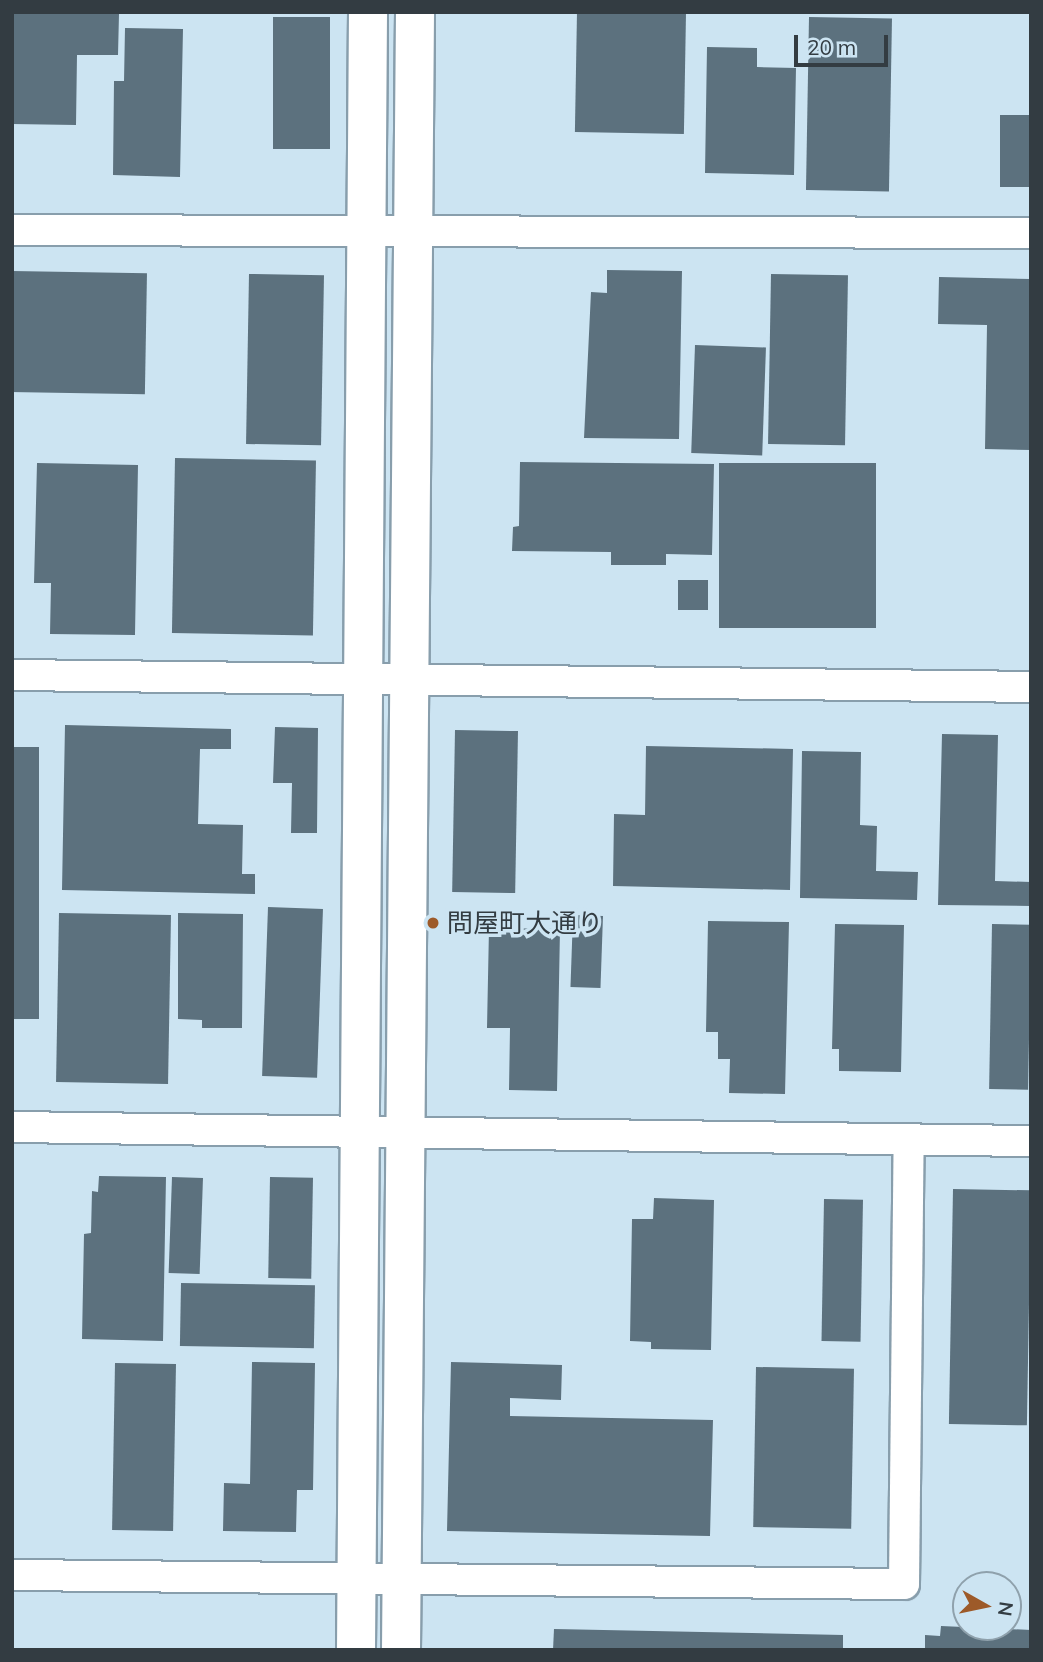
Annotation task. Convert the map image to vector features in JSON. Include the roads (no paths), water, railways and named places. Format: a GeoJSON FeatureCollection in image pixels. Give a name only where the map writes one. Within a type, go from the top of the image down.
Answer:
{"type":"FeatureCollection","features":[{"type":"Feature","properties":{"kind":"street"},"geometry":{"type":"LineString","coordinates":[[356,1650],[368,12]]}},
{"type":"Feature","properties":{"kind":"street"},"geometry":{"type":"LineString","coordinates":[[401,1650],[415,12]]}},
{"type":"Feature","properties":{"kind":"street"},"geometry":{"type":"LineString","coordinates":[[12,230],[413,228],[1031,233]]}},
{"type":"Feature","properties":{"kind":"street"},"geometry":{"type":"LineString","coordinates":[[12,675],[1031,687]]}},
{"type":"Feature","properties":{"kind":"street"},"geometry":{"type":"LineString","coordinates":[[12,1127],[360,1130],[909,1142],[1031,1141]]}},
{"type":"Feature","properties":{"kind":"street"},"geometry":{"type":"LineString","coordinates":[[12,1575],[356,1581],[904,1584],[909,1142]]}},
{"type":"Feature","properties":{"kind":"place","name":"問屋町大通り"},"geometry":{"type":"Point","coordinates":[433,923]}}]}
